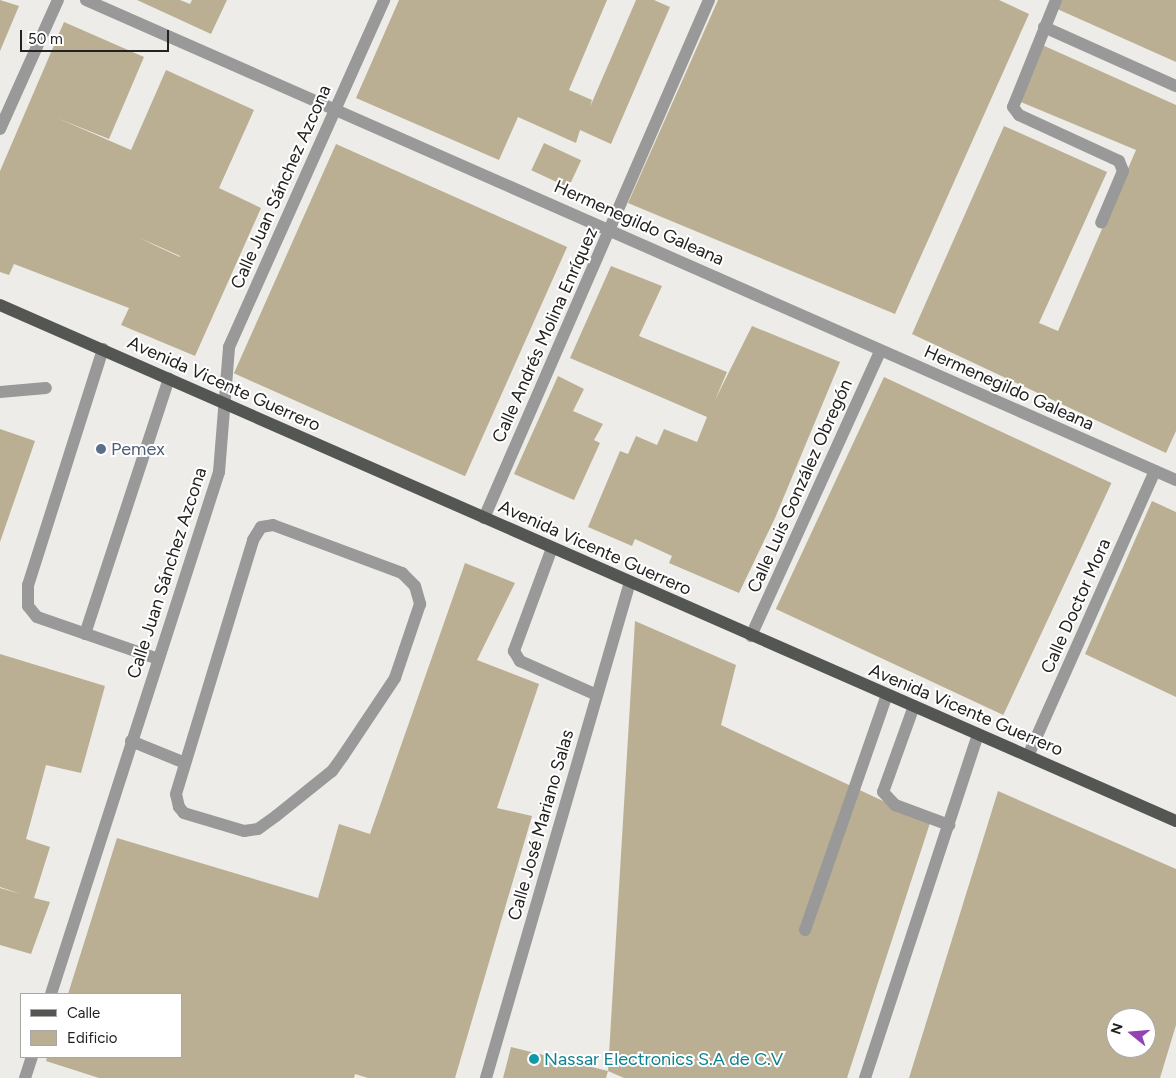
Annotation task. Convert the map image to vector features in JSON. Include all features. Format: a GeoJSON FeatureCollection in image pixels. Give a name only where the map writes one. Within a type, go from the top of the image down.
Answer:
{"type":"FeatureCollection","features":[{"type":"Feature","properties":{"kind":"main road","name":"Avenida Vicente Guerrero"},"geometry":{"type":"LineString","coordinates":[[0,305],[1176,821]]}},
{"type":"Feature","properties":{"kind":"street"},"geometry":{"type":"LineString","coordinates":[[0,130],[58,0]]}},
{"type":"Feature","properties":{"kind":"street","name":"Hermenegildo Galeana"},"geometry":{"type":"LineString","coordinates":[[86,0],[611,229],[880,351],[1176,480]]}},
{"type":"Feature","properties":{"kind":"street","name":"Calle Juan Sánchez Azcona"},"geometry":{"type":"LineString","coordinates":[[51,993],[219,472],[227,404],[226,363],[229,347],[384,0]]}},
{"type":"Feature","properties":{"kind":"street","name":"Calle Andrés Molina Enríquez"},"geometry":{"type":"LineString","coordinates":[[484,518],[709,0]]}},
{"type":"Feature","properties":{"kind":"street"},"geometry":{"type":"LineString","coordinates":[[1056,0],[1013,107],[1019,115],[1119,161],[1123,171],[1101,223]]}},
{"type":"Feature","properties":{"kind":"street"},"geometry":{"type":"LineString","coordinates":[[1044,28],[1176,86]]}},
{"type":"Feature","properties":{"kind":"street"},"geometry":{"type":"LineString","coordinates":[[103,349],[26,596],[28,606],[37,617],[158,660]]}},
{"type":"Feature","properties":{"kind":"street","name":"Calle Luis González Obregón"},"geometry":{"type":"LineString","coordinates":[[751,636],[880,351]]}},
{"type":"Feature","properties":{"kind":"street"},"geometry":{"type":"LineString","coordinates":[[85,634],[169,378]]}},
{"type":"Feature","properties":{"kind":"street"},"geometry":{"type":"LineString","coordinates":[[0,392],[46,388]]}},
{"type":"Feature","properties":{"kind":"street","name":"Calle Doctor Mora"},"geometry":{"type":"LineString","coordinates":[[1028,756],[1155,471]]}},
{"type":"Feature","properties":{"kind":"street"},"geometry":{"type":"LineString","coordinates":[[273,525],[411,580],[420,604],[395,678],[343,756],[310,789],[258,829],[237,830],[184,813],[179,808],[176,794],[185,763],[253,540],[261,527],[273,525]]}},
{"type":"Feature","properties":{"kind":"street"},"geometry":{"type":"LineString","coordinates":[[552,548],[514,651],[518,659],[597,695]]}},
{"type":"Feature","properties":{"kind":"street","name":"Calle José Mariano Salas"},"geometry":{"type":"LineString","coordinates":[[486,1078],[630,582]]}},
{"type":"Feature","properties":{"kind":"street"},"geometry":{"type":"LineString","coordinates":[[805,930],[887,695]]}},
{"type":"Feature","properties":{"kind":"street"},"geometry":{"type":"LineString","coordinates":[[914,706],[883,792],[894,805],[948,825]]}},
{"type":"Feature","properties":{"kind":"street"},"geometry":{"type":"LineString","coordinates":[[865,1078],[978,734]]}},
{"type":"Feature","properties":{"kind":"street"},"geometry":{"type":"LineString","coordinates":[[132,741],[185,763]]}},
{"type":"Feature","properties":{"kind":"street"},"geometry":{"type":"LineString","coordinates":[[25,1078],[32,1058]]}},
{"type":"Feature","properties":{"kind":"building"},"geometry":{"type":"Polygon","coordinates":[[[0,0],[19,6],[0,51],[0,0]]]}},
{"type":"Feature","properties":{"kind":"building"},"geometry":{"type":"Polygon","coordinates":[[[137,0],[180,0],[190,4],[192,0],[227,0],[211,34],[137,0]]]}},
{"type":"Feature","properties":{"kind":"building"},"geometry":{"type":"Polygon","coordinates":[[[399,0],[607,0],[569,90],[592,100],[590,107],[636,0],[654,0],[670,7],[611,144],[580,130],[576,143],[518,117],[499,160],[356,98],[399,0]]]}},
{"type":"Feature","properties":{"kind":"building"},"geometry":{"type":"Polygon","coordinates":[[[718,0],[999,0],[1029,14],[895,314],[628,203],[718,0]]]}},
{"type":"Feature","properties":{"kind":"building"},"geometry":{"type":"Polygon","coordinates":[[[1059,0],[1176,0],[1176,62],[1055,8],[1059,0]]]}},
{"type":"Feature","properties":{"kind":"building"},"geometry":{"type":"Polygon","coordinates":[[[64,22],[144,57],[109,139],[57,118],[131,150],[166,70],[254,110],[219,188],[261,208],[195,356],[121,325],[129,308],[14,264],[9,275],[0,272],[0,171],[64,22]],[[140,238],[180,257],[180,256],[140,238]]]}},
{"type":"Feature","properties":{"kind":"building"},"geometry":{"type":"Polygon","coordinates":[[[1040,44],[1176,105],[1176,431],[1166,453],[912,334],[1004,126],[1107,172],[1039,323],[1058,331],[1136,150],[1016,100],[1040,44]]]}},
{"type":"Feature","properties":{"kind":"building"},"geometry":{"type":"Polygon","coordinates":[[[544,143],[581,160],[568,188],[531,170],[544,143]]]}},
{"type":"Feature","properties":{"kind":"building"},"geometry":{"type":"Polygon","coordinates":[[[336,144],[567,247],[465,476],[234,373],[336,144]]]}},
{"type":"Feature","properties":{"kind":"building"},"geometry":{"type":"Polygon","coordinates":[[[611,266],[662,286],[639,336],[727,372],[715,400],[752,326],[840,362],[775,518],[739,593],[669,563],[672,556],[635,539],[632,546],[588,527],[620,451],[628,454],[636,436],[657,445],[664,429],[697,442],[707,417],[570,358],[611,266]]]}},
{"type":"Feature","properties":{"kind":"building"},"geometry":{"type":"Polygon","coordinates":[[[558,376],[584,389],[573,411],[603,424],[594,440],[600,443],[574,500],[514,474],[558,376]]]}},
{"type":"Feature","properties":{"kind":"building"},"geometry":{"type":"Polygon","coordinates":[[[884,377],[1111,483],[1003,715],[776,609],[884,377]]]}},
{"type":"Feature","properties":{"kind":"building"},"geometry":{"type":"Polygon","coordinates":[[[0,429],[35,441],[0,542],[0,429]]]}},
{"type":"Feature","properties":{"kind":"building"},"geometry":{"type":"Polygon","coordinates":[[[1152,501],[1176,512],[1176,697],[1085,654],[1152,501]]]}},
{"type":"Feature","properties":{"kind":"building"},"geometry":{"type":"Polygon","coordinates":[[[465,563],[515,583],[477,660],[539,684],[497,808],[532,816],[455,1078],[368,1078],[355,1074],[354,1078],[99,1078],[46,1061],[47,1058],[182,1058],[182,993],[68,993],[117,838],[318,898],[339,824],[370,834],[465,563]]]}},
{"type":"Feature","properties":{"kind":"building"},"geometry":{"type":"Polygon","coordinates":[[[635,621],[736,665],[721,725],[930,823],[847,1078],[624,1078],[608,1071],[635,621]]]}},
{"type":"Feature","properties":{"kind":"building"},"geometry":{"type":"Polygon","coordinates":[[[0,654],[105,686],[81,773],[46,765],[26,839],[50,847],[34,898],[50,902],[31,954],[0,945],[0,888],[21,894],[0,887],[0,654]]]}},
{"type":"Feature","properties":{"kind":"building"},"geometry":{"type":"Polygon","coordinates":[[[998,791],[1176,869],[1176,1025],[1160,1078],[909,1078],[998,791]]]}},
{"type":"Feature","properties":{"kind":"building","name":"Nassar Electronics S.A de C.V"},"geometry":{"type":"Polygon","coordinates":[[[511,1047],[608,1071],[606,1078],[503,1078],[511,1047]]]}},
{"type":"Feature","properties":{"kind":"place","name":"Pemex"},"geometry":{"type":"Point","coordinates":[101,449]}},
{"type":"Feature","properties":{"kind":"place","name":"Nassar Electronics S.A de C.V"},"geometry":{"type":"Point","coordinates":[534,1059]}}]}
